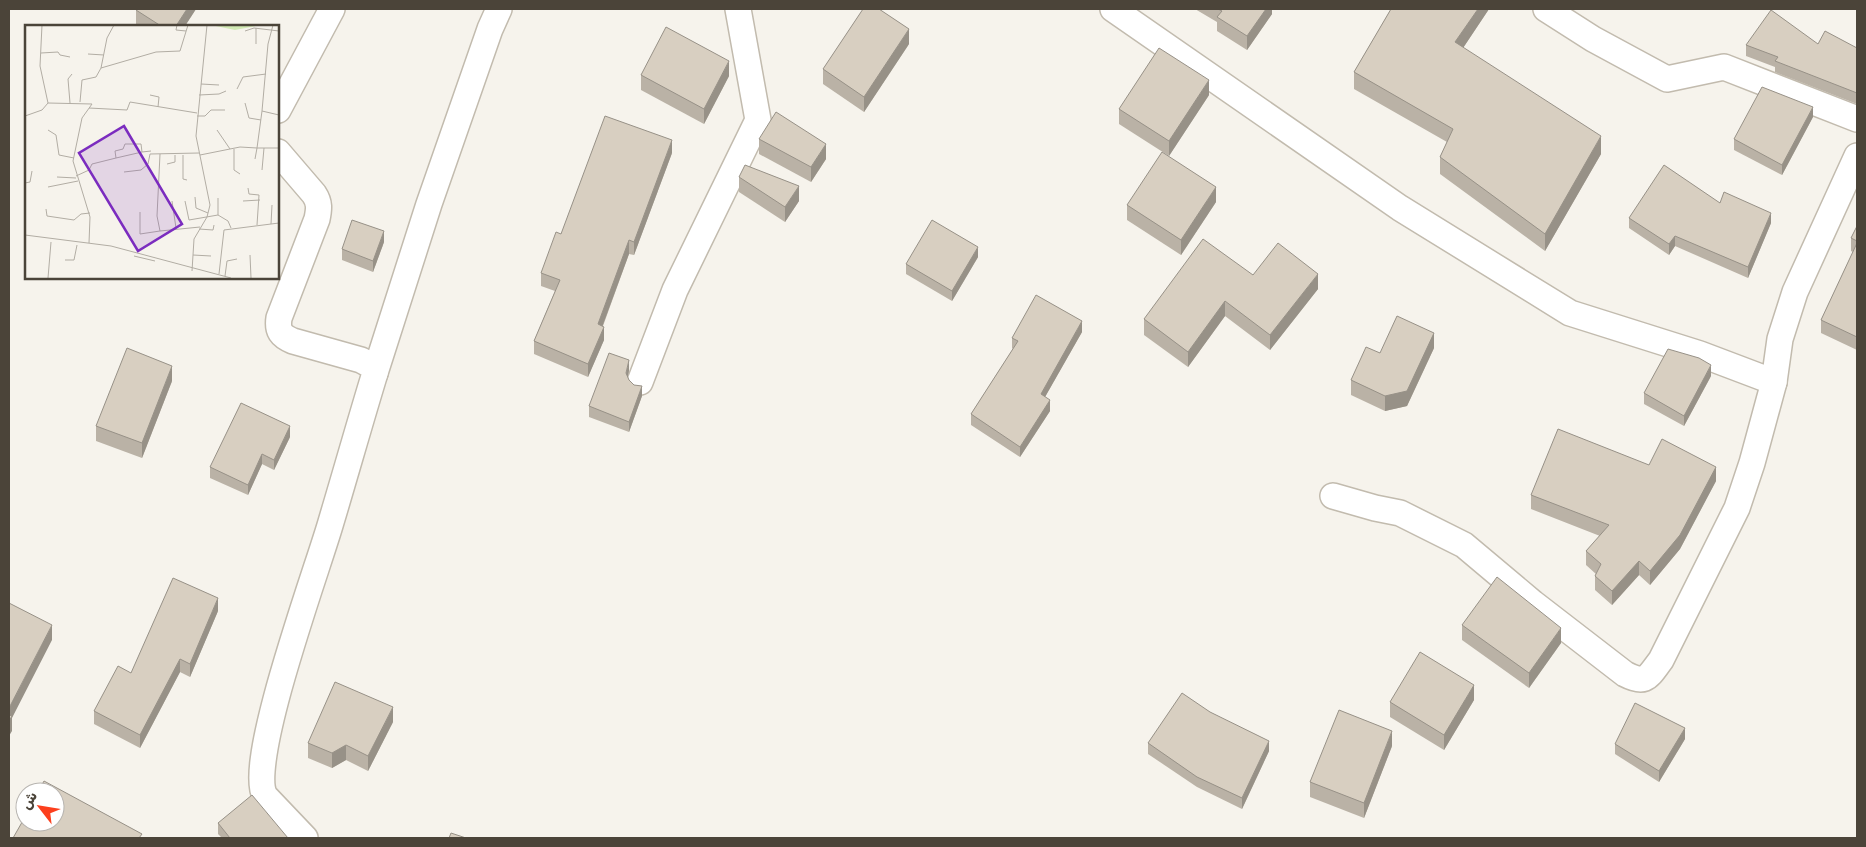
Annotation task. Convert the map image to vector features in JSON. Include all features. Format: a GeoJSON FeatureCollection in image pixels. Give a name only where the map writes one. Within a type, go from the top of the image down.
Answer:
{"type":"FeatureCollection","features":[{"type":"Feature","properties":{"kind":"street"},"geometry":{"type":"LineString","coordinates":[[279,108],[332,9]]}},
{"type":"Feature","properties":{"kind":"street"},"geometry":{"type":"LineString","coordinates":[[305,838],[262,791],[261,781],[264,755],[275,700],[429,204],[490,29],[499,9]]}},
{"type":"Feature","properties":{"kind":"street"},"geometry":{"type":"LineString","coordinates":[[640,382],[675,290],[758,120],[738,9]]}},
{"type":"Feature","properties":{"kind":"street"},"geometry":{"type":"LineString","coordinates":[[1113,9],[1400,208],[1570,313],[1700,354],[1774,382]]}},
{"type":"Feature","properties":{"kind":"street"},"geometry":{"type":"LineString","coordinates":[[1546,9],[1592,39],[1667,79],[1724,67],[1857,119]]}},
{"type":"Feature","properties":{"kind":"street"},"geometry":{"type":"LineString","coordinates":[[279,153],[319,200],[319,208],[317,219],[278,326],[286,338],[361,360],[372,366],[375,373]]}},
{"type":"Feature","properties":{"kind":"street"},"geometry":{"type":"LineString","coordinates":[[1333,496],[1400,513],[1464,545],[1533,604],[1625,674],[1637,680],[1644,679],[1652,673],[1661,660],[1737,508],[1774,382],[1780,339],[1795,292],[1857,156]]}},
{"type":"Feature","properties":{"kind":"building"},"geometry":{"type":"Polygon","coordinates":[[[187,9],[177,25],[159,25],[136,10],[187,9]]]}},
{"type":"Feature","properties":{"kind":"building"},"geometry":{"type":"Polygon","coordinates":[[[863,9],[879,9],[909,29],[864,97],[823,69],[863,9]]]}},
{"type":"Feature","properties":{"kind":"building"},"geometry":{"type":"Polygon","coordinates":[[[1218,9],[1266,9],[1247,36],[1217,17],[1222,11],[1218,9]]]}},
{"type":"Feature","properties":{"kind":"building"},"geometry":{"type":"Polygon","coordinates":[[[1391,9],[1478,9],[1455,42],[1601,136],[1545,234],[1440,157],[1453,129],[1354,72],[1391,9]]]}},
{"type":"Feature","properties":{"kind":"building"},"geometry":{"type":"Polygon","coordinates":[[[1771,10],[1818,44],[1825,31],[1857,48],[1857,93],[1775,61],[1778,57],[1746,45],[1771,10]]]}},
{"type":"Feature","properties":{"kind":"building"},"geometry":{"type":"Polygon","coordinates":[[[666,27],[729,61],[704,109],[641,75],[666,27]]]}},
{"type":"Feature","properties":{"kind":"building"},"geometry":{"type":"Polygon","coordinates":[[[1159,48],[1209,80],[1169,141],[1119,109],[1159,48]]]}},
{"type":"Feature","properties":{"kind":"building"},"geometry":{"type":"Polygon","coordinates":[[[1762,87],[1813,107],[1782,165],[1734,139],[1762,87]]]}},
{"type":"Feature","properties":{"kind":"building"},"geometry":{"type":"Polygon","coordinates":[[[776,112],[826,144],[811,167],[759,139],[776,112]]]}},
{"type":"Feature","properties":{"kind":"building"},"geometry":{"type":"Polygon","coordinates":[[[605,116],[672,140],[634,242],[629,240],[598,324],[604,327],[588,364],[534,341],[560,280],[541,273],[556,232],[561,234],[605,116]]]}},
{"type":"Feature","properties":{"kind":"building"},"geometry":{"type":"Polygon","coordinates":[[[1162,152],[1216,187],[1181,240],[1127,205],[1162,152]]]}},
{"type":"Feature","properties":{"kind":"building"},"geometry":{"type":"Polygon","coordinates":[[[745,165],[799,186],[785,207],[739,177],[745,165]]]}},
{"type":"Feature","properties":{"kind":"building"},"geometry":{"type":"Polygon","coordinates":[[[1664,165],[1720,203],[1724,192],[1771,213],[1748,267],[1675,236],[1669,244],[1629,218],[1664,165]]]}},
{"type":"Feature","properties":{"kind":"building"},"geometry":{"type":"Polygon","coordinates":[[[352,220],[384,231],[373,261],[342,249],[352,220]]]}},
{"type":"Feature","properties":{"kind":"building"},"geometry":{"type":"Polygon","coordinates":[[[932,220],[978,247],[952,291],[906,264],[932,220]]]}},
{"type":"Feature","properties":{"kind":"building"},"geometry":{"type":"Polygon","coordinates":[[[1857,226],[1857,241],[1851,238],[1857,226]]]}},
{"type":"Feature","properties":{"kind":"building"},"geometry":{"type":"Polygon","coordinates":[[[1203,239],[1253,275],[1278,243],[1318,274],[1270,335],[1225,301],[1188,352],[1144,319],[1203,239]]]}},
{"type":"Feature","properties":{"kind":"building"},"geometry":{"type":"Polygon","coordinates":[[[1857,243],[1857,337],[1821,320],[1857,243]]]}},
{"type":"Feature","properties":{"kind":"building"},"geometry":{"type":"Polygon","coordinates":[[[1036,295],[1082,321],[1041,394],[1050,400],[1020,447],[971,414],[1018,341],[1012,338],[1036,295]]]}},
{"type":"Feature","properties":{"kind":"building"},"geometry":{"type":"Polygon","coordinates":[[[1397,316],[1434,333],[1407,391],[1385,396],[1351,380],[1366,347],[1380,353],[1397,316]]]}},
{"type":"Feature","properties":{"kind":"building"},"geometry":{"type":"Polygon","coordinates":[[[127,348],[172,366],[142,443],[96,426],[127,348]]]}},
{"type":"Feature","properties":{"kind":"building"},"geometry":{"type":"Polygon","coordinates":[[[1668,349],[1699,358],[1711,365],[1684,416],[1644,393],[1668,349]]]}},
{"type":"Feature","properties":{"kind":"building"},"geometry":{"type":"Polygon","coordinates":[[[609,353],[629,360],[626,373],[629,380],[634,385],[642,386],[629,422],[589,406],[609,353]]]}},
{"type":"Feature","properties":{"kind":"building"},"geometry":{"type":"Polygon","coordinates":[[[241,403],[290,426],[274,460],[262,454],[248,485],[210,467],[241,403]]]}},
{"type":"Feature","properties":{"kind":"building"},"geometry":{"type":"Polygon","coordinates":[[[1558,429],[1649,465],[1662,439],[1716,467],[1680,535],[1650,571],[1639,561],[1612,591],[1595,576],[1601,564],[1586,551],[1609,525],[1531,495],[1558,429]]]}},
{"type":"Feature","properties":{"kind":"building"},"geometry":{"type":"Polygon","coordinates":[[[1497,577],[1561,628],[1529,673],[1462,625],[1497,577]]]}},
{"type":"Feature","properties":{"kind":"building"},"geometry":{"type":"Polygon","coordinates":[[[173,578],[218,598],[190,664],[180,659],[140,735],[94,711],[118,666],[131,673],[173,578]]]}},
{"type":"Feature","properties":{"kind":"building"},"geometry":{"type":"Polygon","coordinates":[[[9,603],[52,625],[9,708],[9,603]]]}},
{"type":"Feature","properties":{"kind":"building"},"geometry":{"type":"Polygon","coordinates":[[[1420,652],[1474,685],[1444,735],[1390,702],[1420,652]]]}},
{"type":"Feature","properties":{"kind":"building"},"geometry":{"type":"Polygon","coordinates":[[[335,682],[393,707],[368,756],[346,745],[332,753],[308,743],[335,682]]]}},
{"type":"Feature","properties":{"kind":"building"},"geometry":{"type":"Polygon","coordinates":[[[1182,693],[1210,712],[1269,741],[1242,798],[1197,777],[1148,743],[1182,693]]]}},
{"type":"Feature","properties":{"kind":"building"},"geometry":{"type":"Polygon","coordinates":[[[1635,703],[1685,728],[1659,771],[1615,744],[1635,703]]]}},
{"type":"Feature","properties":{"kind":"building"},"geometry":{"type":"Polygon","coordinates":[[[1339,710],[1392,731],[1364,803],[1310,782],[1339,710]]]}},
{"type":"Feature","properties":{"kind":"building"},"geometry":{"type":"Polygon","coordinates":[[[65,792],[142,834],[139,838],[13,838],[16,832],[65,832],[65,792]]]}},
{"type":"Feature","properties":{"kind":"building"},"geometry":{"type":"Polygon","coordinates":[[[252,795],[288,838],[230,838],[218,823],[252,795]]]}},
{"type":"Feature","properties":{"kind":"building"},"geometry":{"type":"Polygon","coordinates":[[[451,833],[466,838],[449,838],[451,833]]]}}]}
